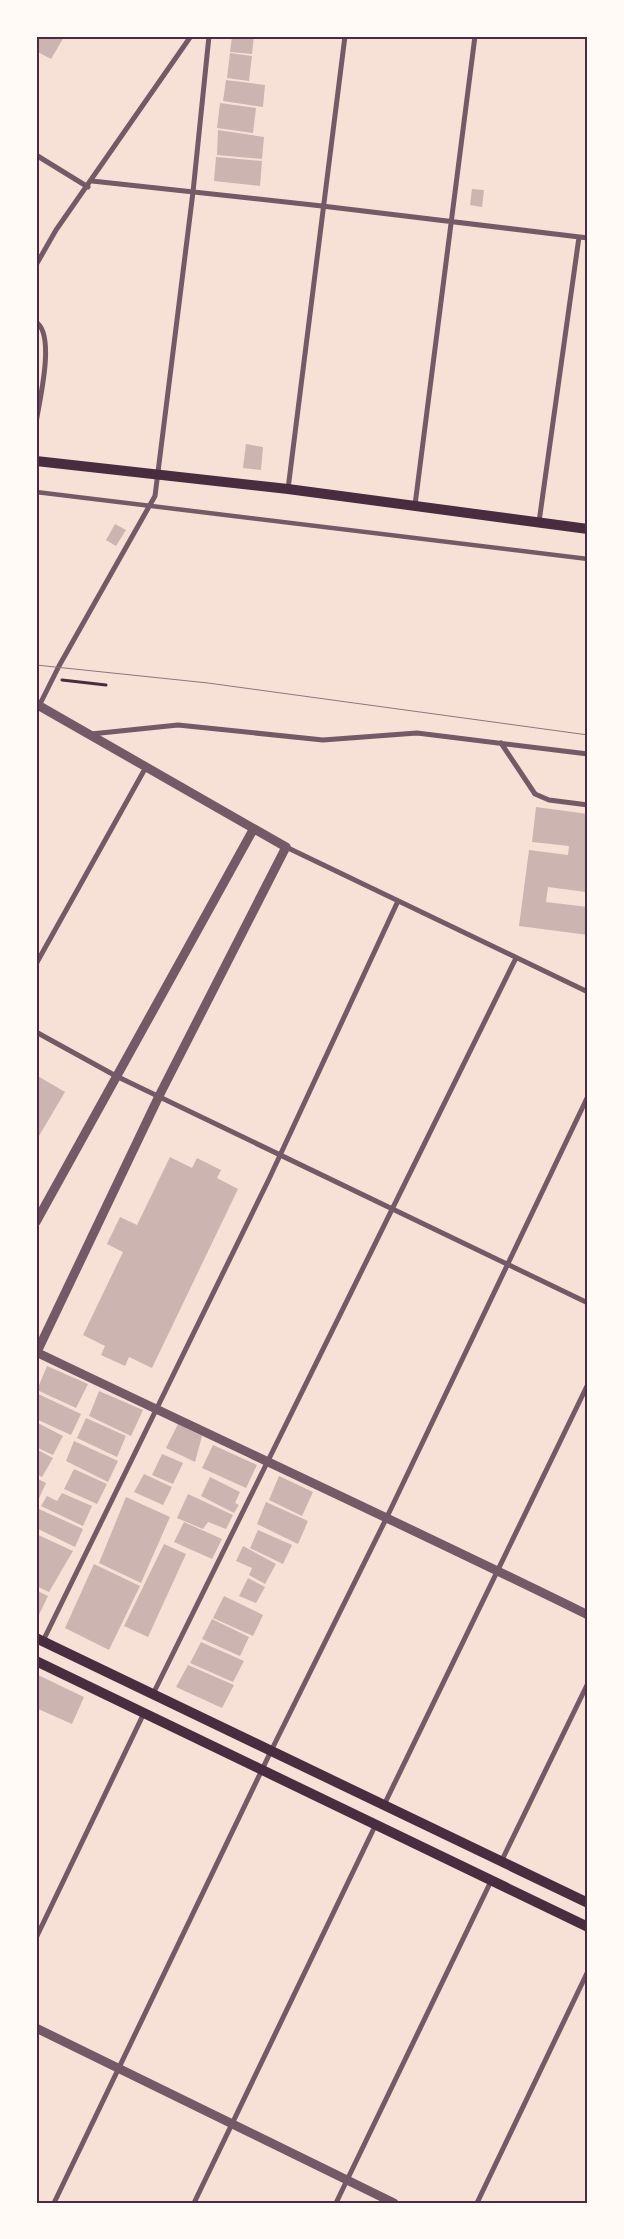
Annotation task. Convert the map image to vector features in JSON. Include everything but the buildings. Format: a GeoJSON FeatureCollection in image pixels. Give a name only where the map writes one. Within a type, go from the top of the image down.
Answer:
{"type":"FeatureCollection","features":[{"type":"Feature","properties":{"kind":"main road"},"geometry":{"type":"LineString","coordinates":[[36,461],[288,489],[588,529]]}},
{"type":"Feature","properties":{"kind":"main road"},"geometry":{"type":"LineString","coordinates":[[40,1640],[502,1860],[588,1903]]}},
{"type":"Feature","properties":{"kind":"main road"},"geometry":{"type":"LineString","coordinates":[[36,1661],[588,1927]]}},
{"type":"Feature","properties":{"kind":"street"},"geometry":{"type":"LineString","coordinates":[[36,265],[56,230],[88,187],[190,36]]}},
{"type":"Feature","properties":{"kind":"street"},"geometry":{"type":"LineString","coordinates":[[209,36],[194,192],[156,496],[37,707],[146,767],[253,830],[588,992]]}},
{"type":"Feature","properties":{"kind":"street"},"geometry":{"type":"LineString","coordinates":[[288,489],[344,36]]}},
{"type":"Feature","properties":{"kind":"street"},"geometry":{"type":"LineString","coordinates":[[415,506],[474,36]]}},
{"type":"Feature","properties":{"kind":"street"},"geometry":{"type":"LineString","coordinates":[[36,155],[88,187]]}},
{"type":"Feature","properties":{"kind":"street"},"geometry":{"type":"LineString","coordinates":[[92,181],[588,238]]}},
{"type":"Feature","properties":{"kind":"street"},"geometry":{"type":"LineString","coordinates":[[539,522],[579,237]]}},
{"type":"Feature","properties":{"kind":"street"},"geometry":{"type":"LineString","coordinates":[[36,322],[39,324],[46,340],[36,423]]}},
{"type":"Feature","properties":{"kind":"street"},"geometry":{"type":"LineString","coordinates":[[36,492],[588,559]]}},
{"type":"Feature","properties":{"kind":"street"},"geometry":{"type":"LineString","coordinates":[[88,735],[178,725],[323,740],[417,733],[588,754]]}},
{"type":"Feature","properties":{"kind":"street"},"geometry":{"type":"LineString","coordinates":[[501,742],[535,794],[549,800],[588,805]]}},
{"type":"Feature","properties":{"kind":"street"},"geometry":{"type":"LineString","coordinates":[[36,964],[146,767]]}},
{"type":"Feature","properties":{"kind":"street"},"geometry":{"type":"LineString","coordinates":[[36,1222],[253,830]]}},
{"type":"Feature","properties":{"kind":"street"},"geometry":{"type":"LineString","coordinates":[[286,847],[159,1096],[36,1352],[268,1460],[386,1519],[498,1570],[588,1615]]}},
{"type":"Feature","properties":{"kind":"street"},"geometry":{"type":"LineString","coordinates":[[40,1640],[279,1155],[398,901]]}},
{"type":"Feature","properties":{"kind":"street"},"geometry":{"type":"LineString","coordinates":[[153,1694],[516,958]]}},
{"type":"Feature","properties":{"kind":"street"},"geometry":{"type":"LineString","coordinates":[[36,1032],[116,1076],[588,1303]]}},
{"type":"Feature","properties":{"kind":"street"},"geometry":{"type":"LineString","coordinates":[[54,2203],[271,1751],[386,1519],[506,1264],[588,1096]]}},
{"type":"Feature","properties":{"kind":"street"},"geometry":{"type":"LineString","coordinates":[[384,1805],[588,1384]]}},
{"type":"Feature","properties":{"kind":"street"},"geometry":{"type":"LineString","coordinates":[[502,1860],[588,1682]]}},
{"type":"Feature","properties":{"kind":"street"},"geometry":{"type":"LineString","coordinates":[[36,1938],[144,1713]]}},
{"type":"Feature","properties":{"kind":"street"},"geometry":{"type":"LineString","coordinates":[[194,2203],[376,1824]]}},
{"type":"Feature","properties":{"kind":"street"},"geometry":{"type":"LineString","coordinates":[[336,2203],[492,1880]]}},
{"type":"Feature","properties":{"kind":"street"},"geometry":{"type":"LineString","coordinates":[[476,2203],[588,1971]]}},
{"type":"Feature","properties":{"kind":"street"},"geometry":{"type":"LineString","coordinates":[[36,2028],[394,2203]]}},
{"type":"Feature","properties":{"kind":"path"},"geometry":{"type":"LineString","coordinates":[[76,682],[106,685]]}},
{"type":"Feature","properties":{"kind":"tram line"},"geometry":{"type":"LineString","coordinates":[[36,665],[208,683],[588,735]]}}]}
